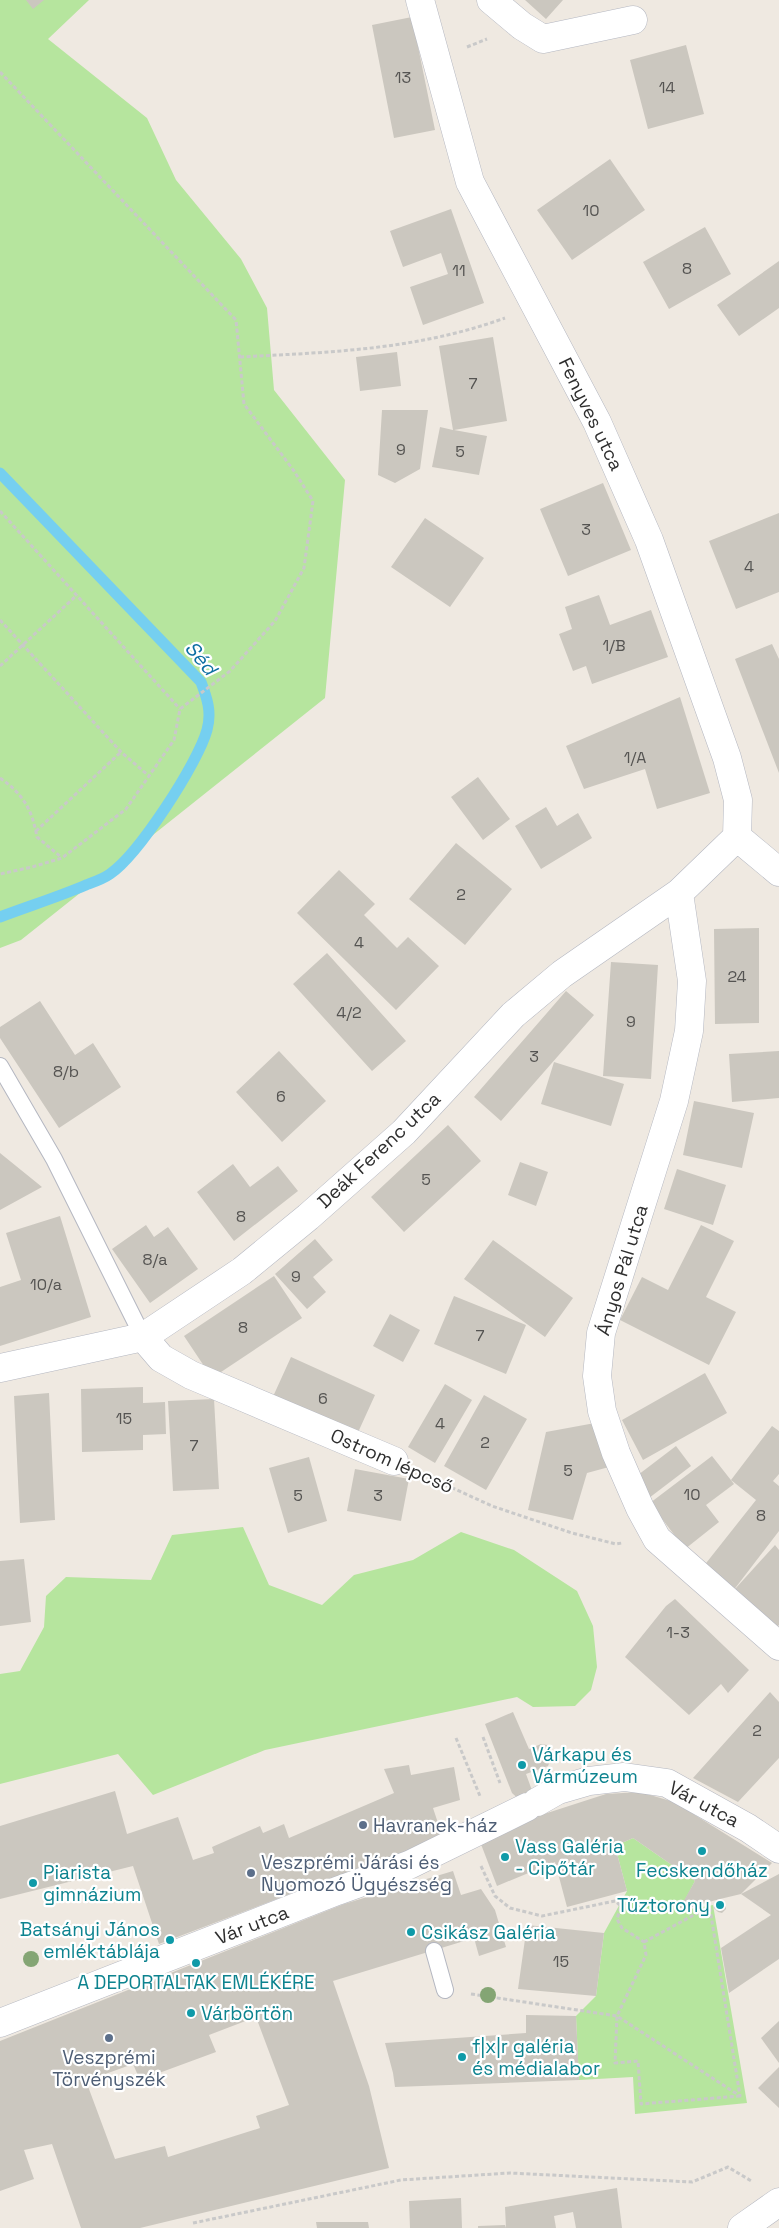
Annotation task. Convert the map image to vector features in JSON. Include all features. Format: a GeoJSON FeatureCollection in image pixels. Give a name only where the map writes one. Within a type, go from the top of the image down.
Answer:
{"type":"FeatureCollection","features":[{"type":"Feature","properties":{"kind":"street","name":"Fenyves utca"},"geometry":{"type":"LineString","coordinates":[[420,0],[470,182],[597,422],[649,540],[727,758],[738,800],[737,837]]}},
{"type":"Feature","properties":{"kind":"street"},"geometry":{"type":"LineString","coordinates":[[491,0],[522,26],[543,39],[633,20]]}},
{"type":"Feature","properties":{"kind":"street"},"geometry":{"type":"LineString","coordinates":[[737,837],[779,872]]}},
{"type":"Feature","properties":{"kind":"street","name":"Deák Ferenc utca"},"geometry":{"type":"LineString","coordinates":[[0,1368],[143,1337],[242,1271],[308,1217],[404,1132],[513,1015],[562,974],[679,893],[737,837]]}},
{"type":"Feature","properties":{"kind":"street","name":"Ányos Pál utca"},"geometry":{"type":"LineString","coordinates":[[679,893],[692,980],[689,1031],[674,1101],[601,1333],[597,1376],[602,1411],[616,1453],[640,1508],[657,1539],[779,1646]]}},
{"type":"Feature","properties":{"kind":"street","name":"Ostrom lépcső"},"geometry":{"type":"LineString","coordinates":[[143,1337],[161,1358],[191,1375],[394,1461]]}},
{"type":"Feature","properties":{"kind":"street","name":"Vár utca"},"geometry":{"type":"LineString","coordinates":[[0,2024],[337,1891],[411,1874],[558,1790],[589,1781],[624,1778],[667,1783],[748,1828],[779,1849]]}},
{"type":"Feature","properties":{"kind":"street"},"geometry":{"type":"LineString","coordinates":[[742,2228],[779,2202]]}},
{"type":"Feature","properties":{"kind":"lane"},"geometry":{"type":"LineString","coordinates":[[0,1066],[54,1159],[143,1337]]}},
{"type":"Feature","properties":{"kind":"lane"},"geometry":{"type":"LineString","coordinates":[[434,1951],[445,1990]]}},
{"type":"Feature","properties":{"kind":"path"},"geometry":{"type":"LineString","coordinates":[[436,58],[522,26]]}},
{"type":"Feature","properties":{"kind":"path"},"geometry":{"type":"LineString","coordinates":[[0,72],[236,320],[244,404],[294,471],[313,501],[304,568],[275,621],[230,671],[180,709],[174,740],[126,808],[62,858],[0,874]]}},
{"type":"Feature","properties":{"kind":"path"},"geometry":{"type":"LineString","coordinates":[[240,357],[358,351],[416,343],[473,329],[536,306]]}},
{"type":"Feature","properties":{"kind":"path"},"geometry":{"type":"LineString","coordinates":[[0,511],[180,709]]}},
{"type":"Feature","properties":{"kind":"path"},"geometry":{"type":"LineString","coordinates":[[0,666],[77,595]]}},
{"type":"Feature","properties":{"kind":"path"},"geometry":{"type":"LineString","coordinates":[[0,620],[121,752],[149,776]]}},
{"type":"Feature","properties":{"kind":"path"},"geometry":{"type":"LineString","coordinates":[[36,831],[121,752]]}},
{"type":"Feature","properties":{"kind":"path"},"geometry":{"type":"LineString","coordinates":[[0,778],[20,793],[30,813],[37,837],[62,858]]}},
{"type":"Feature","properties":{"kind":"path","name":"Ostrom lépcső"},"geometry":{"type":"LineString","coordinates":[[394,1461],[492,1506],[572,1533],[616,1544],[657,1539]]}},
{"type":"Feature","properties":{"kind":"path"},"geometry":{"type":"LineString","coordinates":[[483,1737],[517,1812]]}},
{"type":"Feature","properties":{"kind":"path"},"geometry":{"type":"LineString","coordinates":[[456,1738],[517,1812]]}},
{"type":"Feature","properties":{"kind":"path"},"geometry":{"type":"LineString","coordinates":[[486,1878],[495,1896],[510,1908],[542,1916],[615,1901],[621,1906],[617,1919],[622,1928],[644,1942],[646,1955],[617,2016],[615,2063],[638,2061],[641,2104],[740,2096]]}},
{"type":"Feature","properties":{"kind":"path"},"geometry":{"type":"LineString","coordinates":[[644,1942],[703,1910],[712,1908],[740,2096]]}},
{"type":"Feature","properties":{"kind":"path"},"geometry":{"type":"LineString","coordinates":[[445,1990],[617,2016],[740,2096]]}},
{"type":"Feature","properties":{"kind":"path"},"geometry":{"type":"LineString","coordinates":[[192,2222],[401,2180],[510,2174],[692,2182]]}},
{"type":"Feature","properties":{"kind":"green space"},"geometry":{"type":"Polygon","coordinates":[[[0,0],[89,0],[48,39],[147,118],[176,180],[241,259],[267,308],[274,390],[345,480],[325,698],[21,940],[0,948],[0,0]]]}},
{"type":"Feature","properties":{"kind":"green space"},"geometry":{"type":"Polygon","coordinates":[[[243,1527],[269,1585],[322,1605],[354,1575],[413,1560],[461,1532],[514,1550],[577,1591],[593,1626],[597,1667],[591,1690],[575,1706],[533,1707],[517,1697],[265,1750],[153,1795],[118,1754],[0,1784],[0,1674],[20,1671],[44,1627],[46,1596],[66,1577],[151,1580],[172,1535],[243,1527]]]}},
{"type":"Feature","properties":{"kind":"green space"},"geometry":{"type":"Polygon","coordinates":[[[633,1838],[695,1881],[679,1911],[713,1905],[747,2103],[635,2114],[633,2077],[579,2080],[576,2016],[596,1996],[604,1933],[627,1891],[615,1846],[633,1838]]]}},
{"type":"Feature","properties":{"kind":"building"},"geometry":{"type":"Polygon","coordinates":[[[26,0],[44,0],[33,9],[26,0]]]}},
{"type":"Feature","properties":{"kind":"building"},"geometry":{"type":"Polygon","coordinates":[[[525,0],[563,0],[546,19],[525,0]]]}},
{"type":"Feature","properties":{"kind":"building"},"geometry":{"type":"Polygon","coordinates":[[[412,17],[435,130],[394,138],[372,25],[412,17]]]}},
{"type":"Feature","properties":{"kind":"building"},"geometry":{"type":"Polygon","coordinates":[[[686,45],[704,114],[648,129],[630,60],[686,45]]]}},
{"type":"Feature","properties":{"kind":"building"},"geometry":{"type":"Polygon","coordinates":[[[610,159],[645,210],[572,260],[537,210],[610,159]]]}},
{"type":"Feature","properties":{"kind":"building"},"geometry":{"type":"Polygon","coordinates":[[[451,209],[484,303],[423,325],[410,287],[448,274],[441,253],[403,267],[390,231],[451,209]]]}},
{"type":"Feature","properties":{"kind":"building"},"geometry":{"type":"Polygon","coordinates":[[[705,227],[731,274],[669,309],[643,262],[705,227]]]}},
{"type":"Feature","properties":{"kind":"building"},"geometry":{"type":"Polygon","coordinates":[[[779,261],[779,308],[739,336],[717,305],[779,261]]]}},
{"type":"Feature","properties":{"kind":"building"},"geometry":{"type":"Polygon","coordinates":[[[493,337],[507,421],[454,430],[487,436],[479,475],[432,467],[440,427],[453,430],[439,346],[493,337]]]}},
{"type":"Feature","properties":{"kind":"building"},"geometry":{"type":"Polygon","coordinates":[[[397,352],[401,386],[360,391],[356,357],[397,352]]]}},
{"type":"Feature","properties":{"kind":"building"},"geometry":{"type":"Polygon","coordinates":[[[382,410],[428,410],[420,469],[395,483],[378,475],[382,410]]]}},
{"type":"Feature","properties":{"kind":"building"},"geometry":{"type":"Polygon","coordinates":[[[603,483],[631,550],[568,576],[540,509],[603,483]]]}},
{"type":"Feature","properties":{"kind":"building"},"geometry":{"type":"Polygon","coordinates":[[[779,513],[779,592],[736,609],[709,541],[779,513]]]}},
{"type":"Feature","properties":{"kind":"building"},"geometry":{"type":"Polygon","coordinates":[[[425,518],[484,558],[450,607],[391,567],[425,518]]]}},
{"type":"Feature","properties":{"kind":"building"},"geometry":{"type":"Polygon","coordinates":[[[599,595],[610,625],[651,610],[668,657],[592,684],[586,666],[573,671],[559,634],[572,629],[565,607],[599,595]]]}},
{"type":"Feature","properties":{"kind":"building"},"geometry":{"type":"Polygon","coordinates":[[[772,644],[779,659],[779,773],[735,659],[772,644]]]}},
{"type":"Feature","properties":{"kind":"building"},"geometry":{"type":"Polygon","coordinates":[[[680,697],[710,793],[657,809],[645,769],[584,789],[566,746],[680,697]]]}},
{"type":"Feature","properties":{"kind":"building"},"geometry":{"type":"Polygon","coordinates":[[[478,777],[510,819],[483,840],[451,797],[478,777]]]}},
{"type":"Feature","properties":{"kind":"building"},"geometry":{"type":"Polygon","coordinates":[[[546,807],[557,826],[578,813],[592,838],[541,869],[515,826],[546,807]]]}},
{"type":"Feature","properties":{"kind":"building"},"geometry":{"type":"Polygon","coordinates":[[[456,843],[512,889],[465,945],[409,899],[456,843]]]}},
{"type":"Feature","properties":{"kind":"building"},"geometry":{"type":"Polygon","coordinates":[[[339,870],[375,904],[364,915],[397,948],[408,937],[439,966],[396,1010],[297,913],[339,870]]]}},
{"type":"Feature","properties":{"kind":"building"},"geometry":{"type":"Polygon","coordinates":[[[759,928],[759,1023],[715,1024],[714,929],[759,928]]]}},
{"type":"Feature","properties":{"kind":"building"},"geometry":{"type":"Polygon","coordinates":[[[327,953],[406,1041],[372,1071],[293,984],[327,953]]]}},
{"type":"Feature","properties":{"kind":"building"},"geometry":{"type":"Polygon","coordinates":[[[611,962],[658,965],[651,1079],[603,1076],[611,962]]]}},
{"type":"Feature","properties":{"kind":"building"},"geometry":{"type":"Polygon","coordinates":[[[566,991],[594,1015],[501,1121],[474,1097],[566,991]]]}},
{"type":"Feature","properties":{"kind":"building"},"geometry":{"type":"Polygon","coordinates":[[[40,1001],[75,1055],[93,1043],[121,1087],[59,1128],[0,1038],[0,1027],[40,1001]]]}},
{"type":"Feature","properties":{"kind":"building"},"geometry":{"type":"Polygon","coordinates":[[[279,1051],[326,1101],[282,1142],[236,1092],[279,1051]]]}},
{"type":"Feature","properties":{"kind":"building"},"geometry":{"type":"Polygon","coordinates":[[[779,1051],[779,1098],[732,1102],[729,1054],[779,1051]]]}},
{"type":"Feature","properties":{"kind":"building"},"geometry":{"type":"Polygon","coordinates":[[[554,1062],[624,1084],[611,1126],[541,1104],[554,1062]]]}},
{"type":"Feature","properties":{"kind":"building"},"geometry":{"type":"Polygon","coordinates":[[[694,1101],[754,1113],[742,1168],[683,1155],[694,1101]]]}},
{"type":"Feature","properties":{"kind":"building"},"geometry":{"type":"Polygon","coordinates":[[[448,1125],[481,1161],[404,1232],[371,1197],[448,1125]]]}},
{"type":"Feature","properties":{"kind":"building"},"geometry":{"type":"Polygon","coordinates":[[[0,1153],[42,1187],[0,1210],[0,1153]]]}},
{"type":"Feature","properties":{"kind":"building"},"geometry":{"type":"Polygon","coordinates":[[[520,1162],[548,1172],[536,1206],[508,1195],[520,1162]]]}},
{"type":"Feature","properties":{"kind":"building"},"geometry":{"type":"Polygon","coordinates":[[[233,1164],[250,1187],[278,1166],[298,1191],[234,1241],[197,1192],[233,1164]]]}},
{"type":"Feature","properties":{"kind":"building"},"geometry":{"type":"Polygon","coordinates":[[[677,1169],[726,1185],[713,1225],[664,1209],[677,1169]]]}},
{"type":"Feature","properties":{"kind":"building"},"geometry":{"type":"Polygon","coordinates":[[[60,1216],[91,1317],[0,1346],[0,1287],[21,1280],[6,1233],[60,1216]]]}},
{"type":"Feature","properties":{"kind":"building"},"geometry":{"type":"Polygon","coordinates":[[[146,1225],[154,1237],[168,1227],[198,1269],[150,1303],[112,1249],[146,1225]]]}},
{"type":"Feature","properties":{"kind":"building"},"geometry":{"type":"Polygon","coordinates":[[[701,1225],[734,1241],[706,1297],[736,1312],[709,1365],[620,1320],[642,1277],[668,1290],[701,1225]]]}},
{"type":"Feature","properties":{"kind":"building"},"geometry":{"type":"Polygon","coordinates":[[[315,1239],[333,1260],[313,1277],[326,1292],[307,1309],[275,1274],[315,1239]]]}},
{"type":"Feature","properties":{"kind":"building"},"geometry":{"type":"Polygon","coordinates":[[[493,1240],[573,1298],[545,1337],[464,1279],[493,1240]]]}},
{"type":"Feature","properties":{"kind":"building"},"geometry":{"type":"Polygon","coordinates":[[[274,1276],[302,1318],[212,1378],[184,1336],[274,1276]]]}},
{"type":"Feature","properties":{"kind":"building"},"geometry":{"type":"Polygon","coordinates":[[[454,1296],[526,1325],[506,1374],[434,1344],[454,1296]]]}},
{"type":"Feature","properties":{"kind":"building"},"geometry":{"type":"Polygon","coordinates":[[[390,1314],[420,1330],[403,1362],[373,1346],[390,1314]]]}},
{"type":"Feature","properties":{"kind":"building"},"geometry":{"type":"Polygon","coordinates":[[[291,1357],[375,1395],[355,1439],[271,1401],[291,1357]]]}},
{"type":"Feature","properties":{"kind":"building"},"geometry":{"type":"Polygon","coordinates":[[[705,1373],[727,1413],[643,1460],[622,1420],[705,1373]]]}},
{"type":"Feature","properties":{"kind":"building"},"geometry":{"type":"Polygon","coordinates":[[[445,1384],[472,1400],[435,1463],[408,1447],[445,1384]]]}},
{"type":"Feature","properties":{"kind":"building"},"geometry":{"type":"Polygon","coordinates":[[[143,1387],[143,1403],[165,1402],[166,1434],[143,1435],[143,1450],[82,1452],[81,1389],[143,1387]]]}},
{"type":"Feature","properties":{"kind":"building"},"geometry":{"type":"Polygon","coordinates":[[[49,1393],[55,1520],[20,1523],[14,1396],[49,1393]]]}},
{"type":"Feature","properties":{"kind":"building"},"geometry":{"type":"Polygon","coordinates":[[[484,1395],[527,1419],[486,1490],[444,1466],[484,1395]]]}},
{"type":"Feature","properties":{"kind":"building"},"geometry":{"type":"Polygon","coordinates":[[[214,1399],[219,1489],[173,1491],[168,1401],[214,1399]]]}},
{"type":"Feature","properties":{"kind":"building"},"geometry":{"type":"Polygon","coordinates":[[[595,1423],[609,1467],[587,1473],[573,1520],[528,1510],[546,1432],[595,1423]]]}},
{"type":"Feature","properties":{"kind":"building"},"geometry":{"type":"Polygon","coordinates":[[[772,1426],[779,1431],[779,1474],[773,1481],[779,1486],[779,1531],[733,1591],[703,1567],[756,1500],[731,1480],[772,1426]]]}},
{"type":"Feature","properties":{"kind":"building"},"geometry":{"type":"Polygon","coordinates":[[[676,1446],[691,1466],[649,1498],[634,1478],[676,1446]]]}},
{"type":"Feature","properties":{"kind":"building"},"geometry":{"type":"Polygon","coordinates":[[[712,1456],[734,1484],[706,1505],[719,1522],[685,1549],[650,1503],[712,1456]]]}},
{"type":"Feature","properties":{"kind":"building"},"geometry":{"type":"Polygon","coordinates":[[[309,1457],[327,1521],[288,1533],[269,1468],[309,1457]]]}},
{"type":"Feature","properties":{"kind":"building"},"geometry":{"type":"Polygon","coordinates":[[[355,1469],[409,1479],[401,1521],[347,1511],[355,1469]]]}},
{"type":"Feature","properties":{"kind":"building"},"geometry":{"type":"Polygon","coordinates":[[[775,1545],[779,1550],[779,1625],[777,1627],[735,1589],[775,1545]]]}},
{"type":"Feature","properties":{"kind":"building"},"geometry":{"type":"Polygon","coordinates":[[[24,1559],[31,1622],[0,1626],[0,1561],[24,1559]]]}},
{"type":"Feature","properties":{"kind":"building"},"geometry":{"type":"Polygon","coordinates":[[[675,1599],[749,1670],[728,1693],[721,1684],[689,1715],[625,1657],[666,1606],[675,1599]]]}},
{"type":"Feature","properties":{"kind":"building"},"geometry":{"type":"Polygon","coordinates":[[[770,1692],[779,1702],[779,1758],[738,1802],[693,1778],[770,1692]]]}},
{"type":"Feature","properties":{"kind":"building"},"geometry":{"type":"Polygon","coordinates":[[[513,1712],[529,1749],[541,1744],[547,1745],[553,1754],[548,1766],[526,1774],[541,1815],[606,1794],[640,1792],[674,1802],[772,1863],[741,1894],[720,1899],[726,1904],[726,1909],[722,1913],[714,1908],[716,1900],[678,1911],[695,1881],[633,1838],[615,1846],[627,1891],[567,1907],[555,1862],[497,1886],[479,1839],[538,1817],[512,1793],[485,1724],[513,1712]]]}},
{"type":"Feature","properties":{"kind":"building"},"geometry":{"type":"Polygon","coordinates":[[[409,1765],[411,1775],[454,1767],[460,1800],[433,1808],[442,1835],[314,1899],[308,1887],[159,1944],[133,1866],[0,1899],[0,1826],[115,1791],[127,1834],[178,1817],[193,1860],[214,1853],[212,1847],[260,1826],[263,1833],[284,1824],[289,1838],[394,1793],[384,1769],[409,1765]]]}},
{"type":"Feature","properties":{"kind":"building"},"geometry":{"type":"Polygon","coordinates":[[[453,1871],[461,1895],[481,1889],[495,1910],[506,1947],[479,1956],[474,1938],[333,1981],[369,2086],[389,2168],[140,2228],[81,2228],[52,2144],[24,2150],[34,2179],[0,2191],[0,2041],[344,1904],[453,1871]],[[256,2017],[209,2035],[216,2052],[140,2080],[133,2064],[86,2081],[115,2159],[165,2146],[168,2157],[260,2128],[256,2116],[289,2105],[256,2017]]]}},
{"type":"Feature","properties":{"kind":"building"},"geometry":{"type":"Polygon","coordinates":[[[779,1874],[779,1959],[729,1993],[721,1948],[771,1915],[741,1894],[779,1874]]]}},
{"type":"Feature","properties":{"kind":"building"},"geometry":{"type":"Polygon","coordinates":[[[527,1925],[604,1933],[596,1996],[518,1989],[527,1925]]]}},
{"type":"Feature","properties":{"kind":"building"},"geometry":{"type":"Polygon","coordinates":[[[526,2015],[576,2016],[579,2080],[395,2087],[385,2043],[526,2033],[526,2015]]]}},
{"type":"Feature","properties":{"kind":"building"},"geometry":{"type":"Polygon","coordinates":[[[779,2021],[779,2063],[761,2038],[779,2021]]]}},
{"type":"Feature","properties":{"kind":"building"},"geometry":{"type":"Polygon","coordinates":[[[779,2067],[779,2108],[758,2088],[779,2067]]]}},
{"type":"Feature","properties":{"kind":"building"},"geometry":{"type":"Polygon","coordinates":[[[617,2188],[622,2228],[576,2228],[573,2212],[554,2216],[556,2228],[506,2228],[505,2207],[617,2188]]]}},
{"type":"Feature","properties":{"kind":"building"},"geometry":{"type":"Polygon","coordinates":[[[461,2198],[462,2228],[410,2228],[409,2201],[461,2198]]]}},
{"type":"Feature","properties":{"kind":"building"},"geometry":{"type":"Polygon","coordinates":[[[316,2222],[368,2222],[369,2228],[317,2228],[316,2222]]]}},
{"type":"Feature","properties":{"kind":"building"},"geometry":{"type":"Polygon","coordinates":[[[505,2225],[506,2228],[478,2228],[478,2226],[505,2225]]]}},
{"type":"Feature","properties":{"kind":"waterway","name":"Séd"},"geometry":{"type":"LineString","coordinates":[[0,473],[201,682],[209,711],[207,730],[192,764],[180,785],[151,828],[122,863],[110,874],[98,880],[0,917]]}},
{"type":"Feature","properties":{"kind":"place","name":"Várkapu és Vármúzeum"},"geometry":{"type":"Point","coordinates":[522,1765]}},
{"type":"Feature","properties":{"kind":"place","name":"Havranek-ház"},"geometry":{"type":"Point","coordinates":[363,1825]}},
{"type":"Feature","properties":{"kind":"place","name":"Fecskendőház"},"geometry":{"type":"Point","coordinates":[702,1851]}},
{"type":"Feature","properties":{"kind":"place","name":"Vass Galéria - Cipőtár"},"geometry":{"type":"Point","coordinates":[505,1857]}},
{"type":"Feature","properties":{"kind":"place","name":"Veszprémi Járási és Nyomozó Ügyészség"},"geometry":{"type":"Point","coordinates":[251,1873]}},
{"type":"Feature","properties":{"kind":"place","name":"Piarista gimnázium"},"geometry":{"type":"Point","coordinates":[33,1883]}},
{"type":"Feature","properties":{"kind":"place","name":"Tűztorony"},"geometry":{"type":"Point","coordinates":[720,1905]}},
{"type":"Feature","properties":{"kind":"place","name":"Csikász Galéria"},"geometry":{"type":"Point","coordinates":[411,1932]}},
{"type":"Feature","properties":{"kind":"place","name":"Batsányi János emléktáblája"},"geometry":{"type":"Point","coordinates":[170,1940]}},
{"type":"Feature","properties":{"kind":"place","name":"A DEPORTALTAK EMLÉKÉRE"},"geometry":{"type":"Point","coordinates":[196,1963]}},
{"type":"Feature","properties":{"kind":"place","name":"Várbörtön"},"geometry":{"type":"Point","coordinates":[191,2013]}},
{"type":"Feature","properties":{"kind":"place","name":"Veszprémi Törvényszék"},"geometry":{"type":"Point","coordinates":[109,2038]}},
{"type":"Feature","properties":{"kind":"place","name":"f|x|r galéria és médialabor"},"geometry":{"type":"Point","coordinates":[462,2057]}}]}
